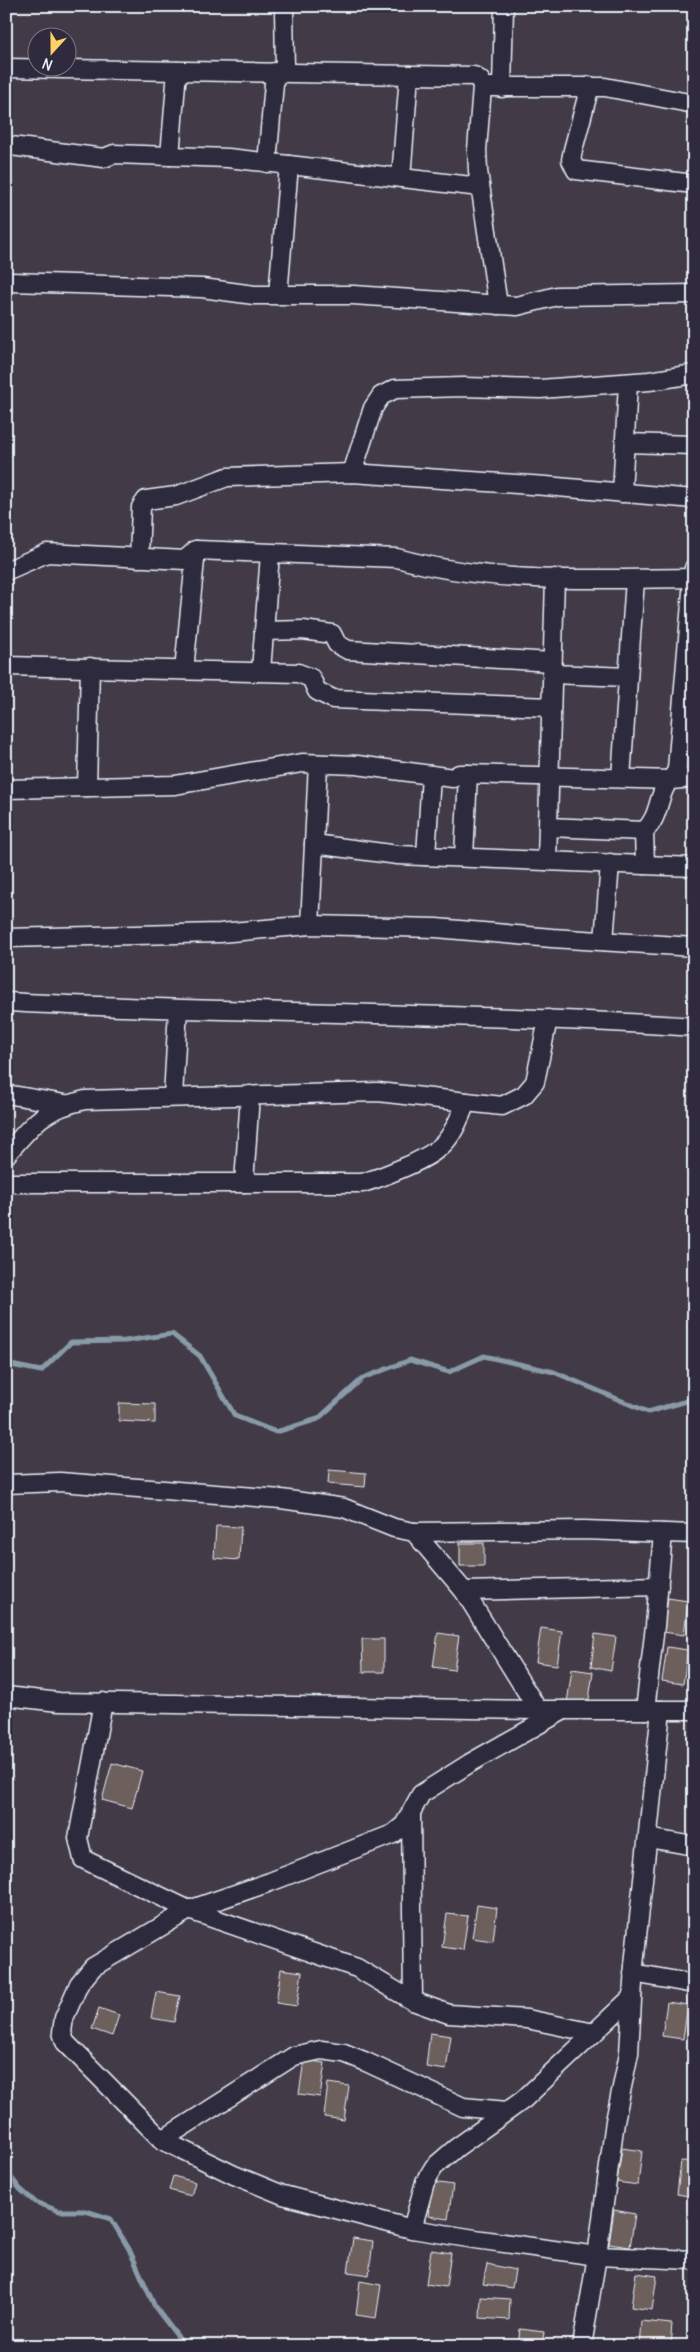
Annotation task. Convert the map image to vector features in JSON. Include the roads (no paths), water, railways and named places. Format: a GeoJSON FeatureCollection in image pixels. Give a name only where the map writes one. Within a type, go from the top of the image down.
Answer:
{"type":"FeatureCollection","features":[{"type":"Feature","properties":{"kind":"street"},"geometry":{"type":"LineString","coordinates":[[267,163],[280,72],[284,6]]}},
{"type":"Feature","properties":{"kind":"street"},"geometry":{"type":"LineString","coordinates":[[502,88],[504,6]]}},
{"type":"Feature","properties":{"kind":"street"},"geometry":{"type":"LineString","coordinates":[[6,68],[474,76],[480,80],[482,87],[477,150],[480,187],[498,305]]}},
{"type":"Feature","properties":{"kind":"street"},"geometry":{"type":"LineString","coordinates":[[170,156],[177,71]]}},
{"type":"Feature","properties":{"kind":"street"},"geometry":{"type":"LineString","coordinates":[[401,178],[409,75]]}},
{"type":"Feature","properties":{"kind":"street"},"geometry":{"type":"LineString","coordinates":[[590,86],[572,150],[572,166],[576,170],[694,184]]}},
{"type":"Feature","properties":{"kind":"street"},"geometry":{"type":"LineString","coordinates":[[482,87],[605,87],[694,104]]}},
{"type":"Feature","properties":{"kind":"street"},"geometry":{"type":"LineString","coordinates":[[11,146],[104,158],[114,154],[228,158],[480,187]]}},
{"type":"Feature","properties":{"kind":"street"},"geometry":{"type":"LineString","coordinates":[[278,295],[289,165]]}},
{"type":"Feature","properties":{"kind":"street"},"geometry":{"type":"LineString","coordinates":[[11,282],[202,288],[254,295],[353,295],[517,306],[557,296],[694,294]]}},
{"type":"Feature","properties":{"kind":"street"},"geometry":{"type":"LineString","coordinates":[[352,473],[373,408],[381,396],[395,389],[433,387],[540,389],[628,383],[694,374]]}},
{"type":"Feature","properties":{"kind":"street"},"geometry":{"type":"LineString","coordinates":[[622,493],[628,383]]}},
{"type":"Feature","properties":{"kind":"street"},"geometry":{"type":"LineString","coordinates":[[625,443],[694,445]]}},
{"type":"Feature","properties":{"kind":"street"},"geometry":{"type":"LineString","coordinates":[[139,558],[141,507],[146,500],[176,496],[227,477],[352,473],[694,499]]}},
{"type":"Feature","properties":{"kind":"street"},"geometry":{"type":"LineString","coordinates":[[184,670],[196,550]]}},
{"type":"Feature","properties":{"kind":"street"},"geometry":{"type":"LineString","coordinates":[[6,571],[47,553],[185,560],[196,550],[397,558],[427,566],[474,574],[635,580],[693,575],[677,769],[676,774],[666,785],[652,824],[644,831],[548,827]]}},
{"type":"Feature","properties":{"kind":"street"},"geometry":{"type":"LineString","coordinates":[[262,672],[270,554]]}},
{"type":"Feature","properties":{"kind":"street"},"geometry":{"type":"LineString","coordinates":[[547,861],[555,578]]}},
{"type":"Feature","properties":{"kind":"street"},"geometry":{"type":"LineString","coordinates":[[621,778],[635,580]]}},
{"type":"Feature","properties":{"kind":"street"},"geometry":{"type":"LineString","coordinates":[[264,631],[303,630],[332,634],[337,644],[348,650],[552,668],[628,677]]}},
{"type":"Feature","properties":{"kind":"street"},"geometry":{"type":"LineString","coordinates":[[6,666],[304,674],[311,678],[317,691],[333,699],[552,708]]}},
{"type":"Feature","properties":{"kind":"street"},"geometry":{"type":"LineString","coordinates":[[87,787],[90,667]]}},
{"type":"Feature","properties":{"kind":"street"},"geometry":{"type":"LineString","coordinates":[[6,789],[175,785],[302,763],[357,765],[453,778],[457,774],[468,774],[671,780],[694,778]]}},
{"type":"Feature","properties":{"kind":"street"},"geometry":{"type":"LineString","coordinates":[[310,925],[318,764]]}},
{"type":"Feature","properties":{"kind":"street"},"geometry":{"type":"LineString","coordinates":[[464,857],[468,774]]}},
{"type":"Feature","properties":{"kind":"street"},"geometry":{"type":"LineString","coordinates":[[426,856],[431,775]]}},
{"type":"Feature","properties":{"kind":"street"},"geometry":{"type":"LineString","coordinates":[[644,831],[645,865]]}},
{"type":"Feature","properties":{"kind":"street"},"geometry":{"type":"LineString","coordinates":[[314,844],[398,855],[694,867]]}},
{"type":"Feature","properties":{"kind":"street"},"geometry":{"type":"LineString","coordinates":[[604,941],[610,864]]}},
{"type":"Feature","properties":{"kind":"street"},"geometry":{"type":"LineString","coordinates":[[6,938],[220,934],[310,925],[436,928],[694,946]]}},
{"type":"Feature","properties":{"kind":"street"},"geometry":{"type":"LineString","coordinates":[[6,1002],[178,1009],[548,1019],[694,1026]]}},
{"type":"Feature","properties":{"kind":"street"},"geometry":{"type":"LineString","coordinates":[[173,1097],[178,1009]]}},
{"type":"Feature","properties":{"kind":"street"},"geometry":{"type":"LineString","coordinates":[[6,1156],[44,1114],[65,1104],[85,1100],[378,1092],[502,1106],[524,1095],[535,1082],[548,1019]]}},
{"type":"Feature","properties":{"kind":"street"},"geometry":{"type":"LineString","coordinates":[[6,1094],[65,1104]]}},
{"type":"Feature","properties":{"kind":"street"},"geometry":{"type":"LineString","coordinates":[[244,1183],[250,1095]]}},
{"type":"Feature","properties":{"kind":"street"},"geometry":{"type":"LineString","coordinates":[[6,1183],[362,1183],[379,1178],[433,1155],[457,1126],[466,1102]]}},
{"type":"Feature","properties":{"kind":"street"},"geometry":{"type":"LineString","coordinates":[[6,1484],[60,1482],[281,1499],[344,1508],[394,1528],[414,1532],[584,1530],[694,1534]]}},
{"type":"Feature","properties":{"kind":"street"},"geometry":{"type":"LineString","coordinates":[[414,1532],[464,1590],[538,1710]]}},
{"type":"Feature","properties":{"kind":"street"},"geometry":{"type":"LineString","coordinates":[[582,2346],[597,2256],[615,2122],[629,2053],[633,1973],[648,1838],[663,1533]]}},
{"type":"Feature","properties":{"kind":"street"},"geometry":{"type":"LineString","coordinates":[[464,1590],[659,1586]]}},
{"type":"Feature","properties":{"kind":"street"},"geometry":{"type":"LineString","coordinates":[[6,1696],[59,1702],[538,1710],[694,1710]]}},
{"type":"Feature","properties":{"kind":"street"},"geometry":{"type":"LineString","coordinates":[[103,1702],[78,1838],[78,1848],[83,1859],[189,1910],[357,1968],[413,2001],[448,2014],[527,2019],[594,2033]]}},
{"type":"Feature","properties":{"kind":"street"},"geometry":{"type":"LineString","coordinates":[[564,1710],[470,1762],[421,1794],[404,1825],[393,1834],[270,1882],[189,1910],[93,1967],[79,1984],[64,2018],[62,2032],[65,2042],[162,2140],[226,2171],[283,2195],[412,2228],[597,2256],[694,2260]]}},
{"type":"Feature","properties":{"kind":"street"},"geometry":{"type":"LineString","coordinates":[[411,1814],[413,2001]]}},
{"type":"Feature","properties":{"kind":"street"},"geometry":{"type":"LineString","coordinates":[[648,1838],[694,1846]]}},
{"type":"Feature","properties":{"kind":"street"},"geometry":{"type":"LineString","coordinates":[[633,1973],[694,1984]]}},
{"type":"Feature","properties":{"kind":"street"},"geometry":{"type":"LineString","coordinates":[[412,2228],[425,2182],[434,2167],[523,2100],[632,1998]]}},
{"type":"Feature","properties":{"kind":"street"},"geometry":{"type":"LineString","coordinates":[[162,2140],[294,2056],[322,2050],[344,2053],[364,2060],[463,2107],[507,2111]]}},
{"type":"Feature","properties":{"kind":"waterway"},"geometry":{"type":"LineString","coordinates":[[6,1364],[41,1371],[71,1342],[125,1341],[172,1334],[200,1356],[235,1416],[276,1432],[318,1419],[363,1378],[410,1360],[449,1372],[484,1356],[554,1372],[648,1412],[694,1399]]}},
{"type":"Feature","properties":{"kind":"waterway"},"geometry":{"type":"LineString","coordinates":[[6,2079],[10,2085],[6,2088]]}},
{"type":"Feature","properties":{"kind":"waterway"},"geometry":{"type":"LineString","coordinates":[[6,2171],[20,2189],[35,2202],[59,2211],[86,2211],[111,2219],[129,2249],[155,2307],[178,2337],[182,2346]]}}]}
